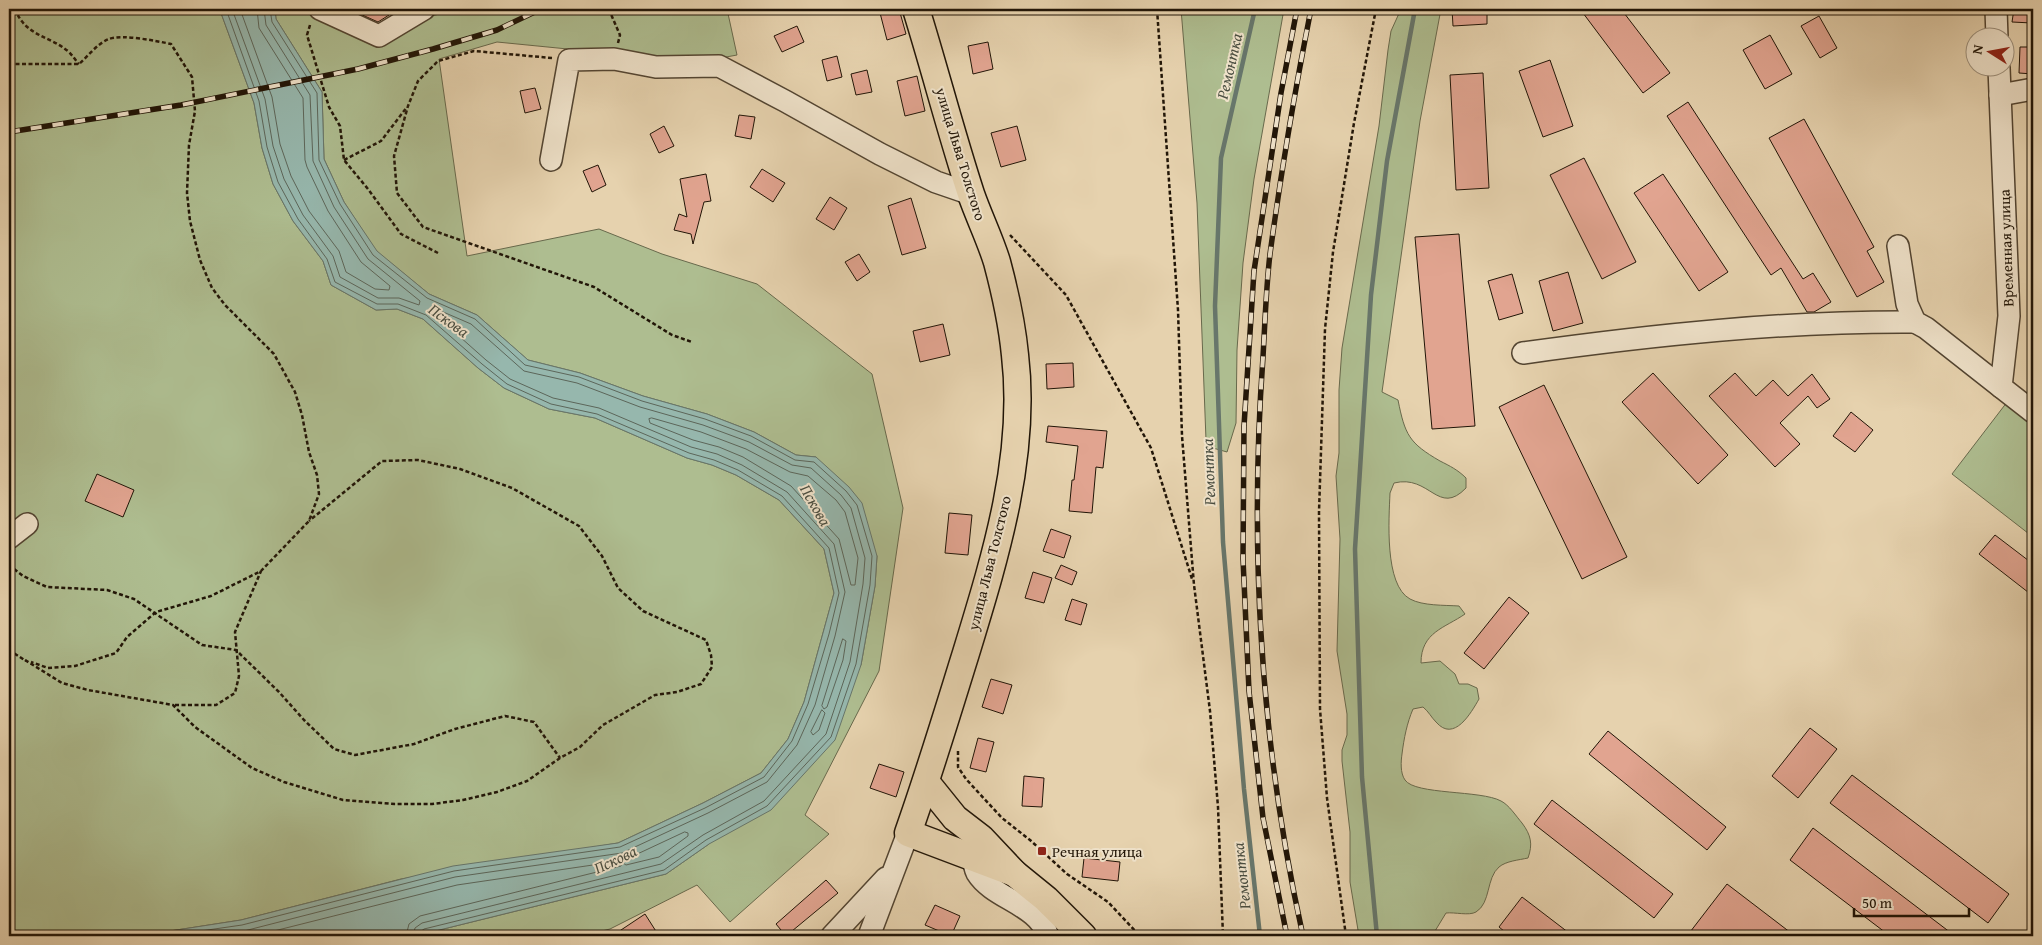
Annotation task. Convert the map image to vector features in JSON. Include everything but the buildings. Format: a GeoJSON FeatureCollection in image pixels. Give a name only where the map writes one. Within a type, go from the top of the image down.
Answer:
{"type":"FeatureCollection","features":[{"type":"Feature","properties":{"kind":"main road","name":"улица Льва Толстого"},"geometry":{"type":"LineString","coordinates":[[908,833],[926,782],[973,629],[1004,518],[1017,412],[1016,356],[997,262],[971,194],[916,9]]}},
{"type":"Feature","properties":{"kind":"main road"},"geometry":{"type":"LineString","coordinates":[[926,782],[955,818],[981,838],[1014,873],[1046,899],[1083,936]]}},
{"type":"Feature","properties":{"kind":"main road"},"geometry":{"type":"LineString","coordinates":[[908,833],[1014,873]]}},
{"type":"Feature","properties":{"kind":"street"},"geometry":{"type":"LineString","coordinates":[[316,13],[379,36],[424,9]]}},
{"type":"Feature","properties":{"kind":"street"},"geometry":{"type":"LineString","coordinates":[[1996,9],[1997,28]]}},
{"type":"Feature","properties":{"kind":"street"},"geometry":{"type":"LineString","coordinates":[[551,160],[569,60],[614,59],[656,67],[718,66],[880,154],[936,182],[971,194]]}},
{"type":"Feature","properties":{"kind":"street","name":"Временная улица"},"geometry":{"type":"LineString","coordinates":[[1999,78],[2009,316],[2001,387]]}},
{"type":"Feature","properties":{"kind":"street"},"geometry":{"type":"LineString","coordinates":[[2000,95],[2033,89]]}},
{"type":"Feature","properties":{"kind":"street"},"geometry":{"type":"LineString","coordinates":[[1898,246],[1907,304],[1915,322]]}},
{"type":"Feature","properties":{"kind":"street"},"geometry":{"type":"LineString","coordinates":[[1523,352],[1630,338],[1734,329],[1810,324],[1915,322],[1926,328],[2033,412]]}},
{"type":"Feature","properties":{"kind":"street"},"geometry":{"type":"LineString","coordinates":[[9,538],[27,524]]}},
{"type":"Feature","properties":{"kind":"street","name":"улица Льва Толстого"},"geometry":{"type":"LineString","coordinates":[[869,936],[908,833]]}},
{"type":"Feature","properties":{"kind":"street"},"geometry":{"type":"LineString","coordinates":[[974,858],[976,872],[987,883],[1039,919],[1048,936]]}},
{"type":"Feature","properties":{"kind":"street"},"geometry":{"type":"LineString","coordinates":[[832,936],[893,870]]}},
{"type":"Feature","properties":{"kind":"path"},"geometry":{"type":"LineString","coordinates":[[15,9],[19,19],[32,32],[68,52],[79,64]]}},
{"type":"Feature","properties":{"kind":"path"},"geometry":{"type":"LineString","coordinates":[[611,9],[610,12],[620,35],[614,59]]}},
{"type":"Feature","properties":{"kind":"path"},"geometry":{"type":"LineString","coordinates":[[1158,9],[1178,310],[1182,436],[1194,585],[1210,711],[1218,807],[1223,936]]}},
{"type":"Feature","properties":{"kind":"path"},"geometry":{"type":"LineString","coordinates":[[1346,936],[1327,798],[1320,709],[1319,512],[1325,329],[1333,252],[1354,123],[1376,9]]}},
{"type":"Feature","properties":{"kind":"path"},"geometry":{"type":"LineString","coordinates":[[316,13],[307,35],[329,107],[340,126],[344,160],[401,234],[438,253]]}},
{"type":"Feature","properties":{"kind":"path"},"geometry":{"type":"LineString","coordinates":[[9,64],[79,64],[94,49],[109,38],[134,38],[171,44],[192,77],[195,111],[189,145],[186,192],[190,221],[200,260],[212,288],[225,305],[274,354],[295,392],[302,415],[309,452],[317,475],[319,494],[309,521]]}},
{"type":"Feature","properties":{"kind":"path"},"geometry":{"type":"LineString","coordinates":[[569,60],[474,52],[438,61],[418,81],[408,106],[394,156],[397,193],[423,226],[594,287],[672,335],[692,342]]}},
{"type":"Feature","properties":{"kind":"path"},"geometry":{"type":"LineString","coordinates":[[344,160],[381,141],[408,106]]}},
{"type":"Feature","properties":{"kind":"path"},"geometry":{"type":"LineString","coordinates":[[1005,230],[1066,295],[1151,448],[1194,585]]}},
{"type":"Feature","properties":{"kind":"path"},"geometry":{"type":"LineString","coordinates":[[25,660],[48,668],[75,666],[116,653],[127,637],[156,612],[211,596],[261,571],[309,521],[382,462],[418,460],[460,469],[512,488],[579,526],[602,556],[618,588],[643,611],[706,640],[711,654],[712,668],[701,684],[677,692],[655,695],[602,725],[580,747],[560,758],[527,781],[497,792],[462,800],[432,804],[395,804],[343,800],[284,782],[252,768],[195,727],[173,704]]}},
{"type":"Feature","properties":{"kind":"path"},"geometry":{"type":"LineString","coordinates":[[9,565],[23,576],[47,587],[107,590],[134,599],[156,612],[202,645],[236,650],[334,748],[355,755],[406,746],[455,729],[505,716],[534,722],[560,758]]}},
{"type":"Feature","properties":{"kind":"path"},"geometry":{"type":"LineString","coordinates":[[9,650],[62,683],[88,690],[173,704],[216,705],[235,694],[239,676],[235,632],[261,571]]}},
{"type":"Feature","properties":{"kind":"path"},"geometry":{"type":"LineString","coordinates":[[982,796],[1002,818],[1030,840],[1067,874],[1108,902],[1140,936]]}},
{"type":"Feature","properties":{"kind":"green space"},"geometry":{"type":"Polygon","coordinates":[[[9,9],[221,9],[254,103],[262,148],[273,184],[293,221],[323,261],[331,285],[376,310],[397,309],[423,319],[478,368],[504,388],[549,409],[595,418],[687,458],[712,465],[736,475],[779,500],[824,549],[834,593],[804,702],[788,739],[761,773],[618,843],[401,879],[241,920],[157,933],[115,936],[9,936],[9,9]]]}},
{"type":"Feature","properties":{"kind":"green space"},"geometry":{"type":"Polygon","coordinates":[[[275,9],[330,9],[356,37],[457,9],[727,9],[737,55],[699,62],[497,42],[439,59],[467,256],[599,229],[662,254],[757,284],[872,374],[903,508],[879,671],[805,815],[829,834],[730,922],[697,885],[610,929],[582,936],[415,936],[666,874],[709,844],[861,665],[875,586],[877,556],[816,457],[796,455],[754,432],[707,414],[643,396],[580,373],[528,360],[477,315],[429,294],[376,251],[344,202],[324,159],[322,92],[276,19],[275,9]]]}},
{"type":"Feature","properties":{"kind":"green space"},"geometry":{"type":"Polygon","coordinates":[[[1181,9],[1284,9],[1254,179],[1243,263],[1237,350],[1236,423],[1227,452],[1213,448],[1206,440],[1197,203],[1181,9]]]}},
{"type":"Feature","properties":{"kind":"green space"},"geometry":{"type":"Polygon","coordinates":[[[1401,9],[1441,9],[1420,121],[1382,392],[1398,400],[1406,430],[1415,443],[1430,455],[1463,475],[1466,478],[1466,488],[1456,496],[1448,498],[1440,497],[1416,484],[1406,482],[1394,483],[1390,493],[1390,550],[1396,580],[1402,591],[1410,599],[1427,604],[1459,606],[1465,614],[1435,632],[1425,644],[1421,663],[1440,661],[1455,674],[1459,684],[1468,684],[1477,688],[1479,699],[1461,724],[1449,729],[1443,728],[1423,707],[1413,709],[1405,736],[1401,763],[1402,771],[1403,777],[1411,785],[1434,790],[1479,795],[1501,801],[1510,808],[1525,827],[1531,844],[1528,858],[1505,863],[1495,872],[1481,908],[1470,914],[1446,913],[1432,936],[1359,936],[1350,882],[1350,832],[1342,761],[1342,750],[1347,735],[1347,714],[1337,651],[1340,539],[1336,476],[1339,453],[1339,390],[1342,348],[1379,126],[1391,31],[1401,9]]]}},
{"type":"Feature","properties":{"kind":"green space"},"geometry":{"type":"Polygon","coordinates":[[[2014,393],[2033,408],[2033,537],[1952,474],[2014,393]]]}},
{"type":"Feature","properties":{"kind":"water","name":"Пскова"},"geometry":{"type":"Polygon","coordinates":[[[221,9],[275,9],[276,19],[322,92],[324,159],[344,202],[377,251],[429,294],[477,315],[528,360],[580,373],[643,396],[707,414],[754,432],[796,455],[816,457],[849,487],[862,503],[877,556],[875,586],[861,665],[835,740],[771,810],[709,844],[666,874],[415,936],[115,936],[157,933],[241,920],[453,866],[618,843],[703,803],[761,773],[788,739],[804,702],[834,593],[824,549],[779,500],[736,475],[712,465],[687,458],[595,418],[549,409],[504,388],[478,368],[423,319],[397,309],[376,310],[331,285],[323,261],[293,221],[273,184],[262,148],[254,103],[221,9]]]}},
{"type":"Feature","properties":{"kind":"waterway","name":"Ремонтка"},"geometry":{"type":"LineString","coordinates":[[1255,9],[1221,158],[1215,306],[1223,542],[1244,789],[1260,936]]}},
{"type":"Feature","properties":{"kind":"waterway"},"geometry":{"type":"LineString","coordinates":[[1377,936],[1362,777],[1355,549],[1371,295],[1387,161],[1415,9]]}},
{"type":"Feature","properties":{"kind":"railway"},"geometry":{"type":"LineString","coordinates":[[9,132],[181,105],[358,69],[497,30],[541,9]]}},
{"type":"Feature","properties":{"kind":"railway"},"geometry":{"type":"LineString","coordinates":[[1287,936],[1263,818],[1249,691],[1243,559],[1244,426],[1254,271],[1281,93],[1297,9]]}},
{"type":"Feature","properties":{"kind":"railway"},"geometry":{"type":"LineString","coordinates":[[1303,936],[1277,793],[1268,721],[1258,576],[1257,503],[1259,430],[1270,254],[1299,70],[1311,9]]}},
{"type":"Feature","properties":{"kind":"place","name":"Речная улица"},"geometry":{"type":"Point","coordinates":[1042,851]}}]}
